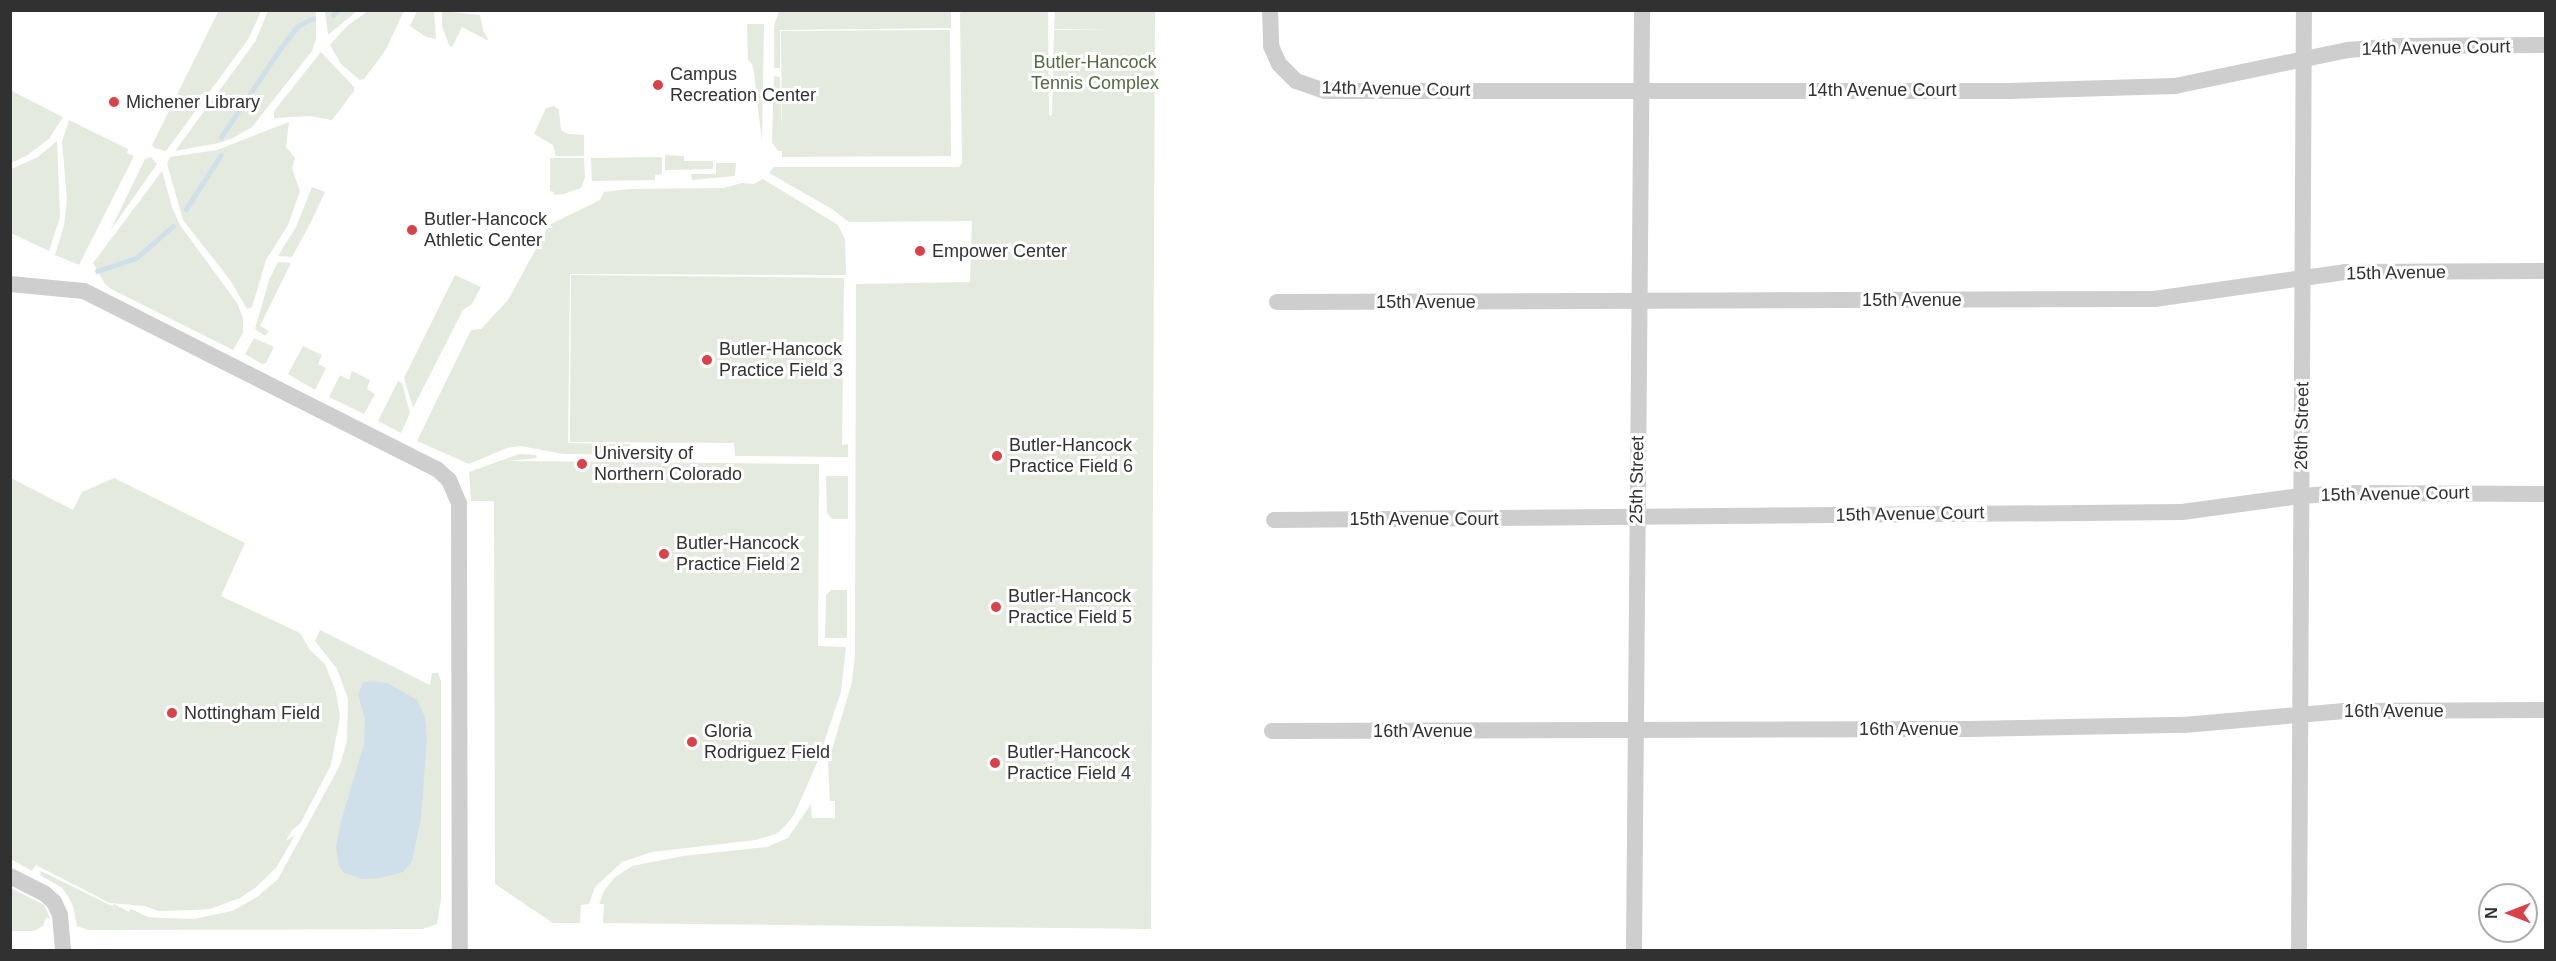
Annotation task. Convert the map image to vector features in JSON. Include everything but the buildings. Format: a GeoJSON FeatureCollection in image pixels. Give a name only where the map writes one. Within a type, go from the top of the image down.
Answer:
{"type":"FeatureCollection","features":[{"type":"Feature","properties":{"kind":"street","name":"14th Avenue Court"},"geometry":{"type":"LineString","coordinates":[[1270,10],[1271,46],[1279,64],[1296,81],[1325,90],[2010,90],[2175,86],[2348,50],[2397,46],[2546,45]]}},
{"type":"Feature","properties":{"kind":"street","name":"25th Street"},"geometry":{"type":"LineString","coordinates":[[1634,951],[1642,10]]}},
{"type":"Feature","properties":{"kind":"street","name":"26th Street"},"geometry":{"type":"LineString","coordinates":[[2299,951],[2304,10]]}},
{"type":"Feature","properties":{"kind":"street","name":"15th Avenue"},"geometry":{"type":"LineString","coordinates":[[1276,302],[2154,299],[2345,272],[2546,271]]}},
{"type":"Feature","properties":{"kind":"street"},"geometry":{"type":"LineString","coordinates":[[10,284],[84,291],[437,469],[449,480],[459,504],[460,951]]}},
{"type":"Feature","properties":{"kind":"street","name":"15th Avenue Court"},"geometry":{"type":"LineString","coordinates":[[1274,520],[2182,512],[2301,496],[2344,493],[2546,494]]}},
{"type":"Feature","properties":{"kind":"street","name":"16th Avenue"},"geometry":{"type":"LineString","coordinates":[[1272,731],[1969,729],[2184,725],[2300,713],[2344,711],[2546,710]]}},
{"type":"Feature","properties":{"kind":"street"},"geometry":{"type":"LineString","coordinates":[[10,876],[44,893],[54,902],[60,915],[63,951]]}},
{"type":"Feature","properties":{"kind":"green space"},"geometry":{"type":"Polygon","coordinates":[[[219,10],[261,11],[249,38],[166,151],[154,148],[152,145],[219,10]]]}},
{"type":"Feature","properties":{"kind":"green space"},"geometry":{"type":"Polygon","coordinates":[[[325,10],[357,11],[328,35],[325,10]]]}},
{"type":"Feature","properties":{"kind":"green space"},"geometry":{"type":"Polygon","coordinates":[[[268,11],[316,11],[316,39],[312,51],[252,127],[219,143],[175,151],[255,42],[268,11]]]}},
{"type":"Feature","properties":{"kind":"green space"},"geometry":{"type":"Polygon","coordinates":[[[368,11],[404,11],[385,51],[364,79],[360,80],[341,64],[330,45],[347,26],[368,11]]]}},
{"type":"Feature","properties":{"kind":"green space"},"geometry":{"type":"Polygon","coordinates":[[[417,11],[434,11],[436,39],[426,37],[410,26],[417,11]]]}},
{"type":"Feature","properties":{"kind":"green space"},"geometry":{"type":"Polygon","coordinates":[[[442,11],[480,15],[483,30],[489,41],[462,27],[452,47],[449,45],[442,26],[442,11]]]}},
{"type":"Feature","properties":{"kind":"green space"},"geometry":{"type":"Polygon","coordinates":[[[779,11],[951,11],[951,28],[780,30],[780,68],[774,68],[774,26],[779,11]]]}},
{"type":"Feature","properties":{"kind":"green space","name":"Butler-Hancock Tennis Complex"},"geometry":{"type":"Polygon","coordinates":[[[963,11],[1048,11],[1049,115],[1052,116],[1054,30],[1112,30],[1054,29],[1055,11],[1155,11],[1151,929],[603,923],[604,904],[599,904],[604,891],[614,878],[632,866],[683,856],[767,847],[788,838],[811,804],[812,818],[835,818],[835,801],[830,801],[828,763],[852,682],[855,655],[856,284],[970,282],[972,221],[849,222],[832,209],[769,173],[774,167],[959,167],[962,163],[960,13],[963,11]]]}},
{"type":"Feature","properties":{"kind":"green space"},"geometry":{"type":"Polygon","coordinates":[[[747,24],[764,24],[762,142],[754,73],[752,64],[748,60],[747,24]]]}},
{"type":"Feature","properties":{"kind":"green space"},"geometry":{"type":"Polygon","coordinates":[[[950,30],[951,156],[782,157],[782,151],[778,151],[772,142],[774,76],[780,77],[782,137],[781,31],[950,30]]]}},
{"type":"Feature","properties":{"kind":"green space"},"geometry":{"type":"Polygon","coordinates":[[[321,52],[354,87],[354,91],[332,120],[310,116],[274,118],[274,111],[321,52]]]}},
{"type":"Feature","properties":{"kind":"green space"},"geometry":{"type":"Polygon","coordinates":[[[10,90],[63,117],[49,139],[26,156],[11,163],[10,90]]]}},
{"type":"Feature","properties":{"kind":"green space"},"geometry":{"type":"Polygon","coordinates":[[[554,106],[559,110],[561,130],[568,134],[584,135],[584,156],[556,156],[553,145],[534,134],[546,108],[554,106]]]}},
{"type":"Feature","properties":{"kind":"green space"},"geometry":{"type":"Polygon","coordinates":[[[69,120],[128,149],[127,153],[134,156],[79,265],[55,255],[64,225],[67,200],[62,142],[69,120]]]}},
{"type":"Feature","properties":{"kind":"green space"},"geometry":{"type":"Polygon","coordinates":[[[289,122],[286,147],[295,158],[292,168],[300,191],[288,225],[266,260],[252,307],[247,309],[230,280],[183,220],[167,164],[170,157],[217,150],[289,122]]]}},
{"type":"Feature","properties":{"kind":"green space"},"geometry":{"type":"Polygon","coordinates":[[[57,141],[60,217],[49,251],[11,233],[11,169],[38,157],[57,141]]]}},
{"type":"Feature","properties":{"kind":"green space"},"geometry":{"type":"Polygon","coordinates":[[[665,155],[684,156],[684,161],[713,161],[713,169],[665,170],[665,155]]]}},
{"type":"Feature","properties":{"kind":"green space"},"geometry":{"type":"Polygon","coordinates":[[[151,157],[157,164],[110,231],[145,159],[151,157]]]}},
{"type":"Feature","properties":{"kind":"green space"},"geometry":{"type":"Polygon","coordinates":[[[662,157],[662,174],[655,175],[655,180],[592,181],[591,158],[662,157]]]}},
{"type":"Feature","properties":{"kind":"green space"},"geometry":{"type":"Polygon","coordinates":[[[550,158],[584,158],[585,178],[581,188],[554,195],[554,192],[550,191],[550,158]]]}},
{"type":"Feature","properties":{"kind":"green space"},"geometry":{"type":"Polygon","coordinates":[[[716,163],[736,163],[735,176],[692,180],[691,174],[716,174],[716,163]]]}},
{"type":"Feature","properties":{"kind":"green space"},"geometry":{"type":"Polygon","coordinates":[[[162,171],[172,207],[180,225],[237,303],[243,318],[243,333],[233,350],[113,290],[105,284],[93,263],[162,171]]]}},
{"type":"Feature","properties":{"kind":"green space"},"geometry":{"type":"Polygon","coordinates":[[[763,179],[838,225],[845,239],[846,275],[570,274],[568,443],[630,444],[630,455],[563,454],[521,446],[507,448],[469,464],[417,441],[471,330],[481,329],[508,300],[549,225],[600,200],[604,192],[629,189],[723,188],[742,183],[754,184],[763,179]]]}},
{"type":"Feature","properties":{"kind":"green space"},"geometry":{"type":"Polygon","coordinates":[[[312,187],[325,192],[310,224],[292,257],[278,256],[296,227],[312,187]]]}},
{"type":"Feature","properties":{"kind":"green space"},"geometry":{"type":"Polygon","coordinates":[[[278,262],[291,263],[260,326],[269,331],[265,336],[255,329],[269,280],[278,262]]]}},
{"type":"Feature","properties":{"kind":"green space"},"geometry":{"type":"Polygon","coordinates":[[[455,275],[481,287],[472,304],[463,310],[413,408],[404,378],[455,275]]]}},
{"type":"Feature","properties":{"kind":"green space","name":"Butler-Hancock Practice Field 3"},"geometry":{"type":"Polygon","coordinates":[[[571,275],[844,278],[842,445],[848,444],[848,457],[735,456],[734,443],[570,442],[571,275]]]}},
{"type":"Feature","properties":{"kind":"green space"},"geometry":{"type":"Polygon","coordinates":[[[254,338],[274,347],[266,363],[262,364],[245,354],[254,338]]]}},
{"type":"Feature","properties":{"kind":"green space"},"geometry":{"type":"Polygon","coordinates":[[[303,346],[322,355],[318,364],[326,368],[315,390],[288,374],[303,346]]]}},
{"type":"Feature","properties":{"kind":"green space"},"geometry":{"type":"Polygon","coordinates":[[[352,371],[370,380],[367,389],[375,394],[364,414],[329,397],[340,375],[349,380],[352,371]]]}},
{"type":"Feature","properties":{"kind":"green space"},"geometry":{"type":"Polygon","coordinates":[[[398,381],[402,383],[410,413],[401,433],[378,421],[398,381]]]}},
{"type":"Feature","properties":{"kind":"green space"},"geometry":{"type":"Polygon","coordinates":[[[519,454],[536,455],[537,458],[509,461],[819,464],[818,646],[846,647],[841,692],[817,763],[794,815],[785,826],[776,834],[756,840],[652,852],[622,862],[595,887],[589,904],[581,905],[580,923],[553,923],[495,884],[494,501],[471,501],[469,472],[519,454]]]}},
{"type":"Feature","properties":{"kind":"green space"},"geometry":{"type":"Polygon","coordinates":[[[826,476],[848,476],[848,519],[832,519],[827,513],[826,476]]]}},
{"type":"Feature","properties":{"kind":"green space","name":"Nottingham Field"},"geometry":{"type":"Polygon","coordinates":[[[11,478],[73,510],[82,492],[114,478],[245,543],[221,596],[300,633],[310,650],[325,664],[336,692],[340,717],[331,765],[300,824],[292,830],[286,841],[295,835],[276,868],[255,888],[240,898],[210,909],[195,910],[158,911],[145,906],[110,903],[36,865],[32,871],[11,859],[11,478]]]}},
{"type":"Feature","properties":{"kind":"green space"},"geometry":{"type":"Polygon","coordinates":[[[831,590],[847,590],[847,638],[825,638],[826,595],[831,590]]]}},
{"type":"Feature","properties":{"kind":"green space"},"geometry":{"type":"Polygon","coordinates":[[[320,630],[430,685],[432,673],[438,673],[441,681],[441,900],[437,924],[423,929],[88,930],[77,926],[73,906],[68,896],[62,888],[40,875],[41,871],[112,906],[114,904],[129,912],[131,909],[148,917],[162,918],[194,919],[232,911],[257,897],[278,879],[340,765],[347,741],[348,699],[337,669],[315,641],[320,630]]]}},
{"type":"Feature","properties":{"kind":"green space"},"geometry":{"type":"Polygon","coordinates":[[[11,888],[44,905],[50,918],[46,918],[43,926],[34,931],[11,931],[11,888]]]}},
{"type":"Feature","properties":{"kind":"water"},"geometry":{"type":"Polygon","coordinates":[[[369,681],[388,683],[417,700],[425,717],[427,738],[421,818],[412,861],[403,872],[380,878],[362,879],[344,873],[339,866],[336,847],[341,821],[364,744],[365,719],[358,695],[363,683],[369,681]]]}},
{"type":"Feature","properties":{"kind":"waterway"},"geometry":{"type":"LineString","coordinates":[[333,15],[338,10]]}},
{"type":"Feature","properties":{"kind":"waterway"},"geometry":{"type":"LineString","coordinates":[[221,137],[280,49],[298,26],[312,19]]}},
{"type":"Feature","properties":{"kind":"waterway"},"geometry":{"type":"LineString","coordinates":[[186,209],[221,155]]}},
{"type":"Feature","properties":{"kind":"waterway"},"geometry":{"type":"LineString","coordinates":[[97,271],[135,259],[173,226]]}},
{"type":"Feature","properties":{"kind":"place","name":"Campus Recreation Center"},"geometry":{"type":"Point","coordinates":[658,85]}},
{"type":"Feature","properties":{"kind":"place","name":"Michener Library"},"geometry":{"type":"Point","coordinates":[114,102]}},
{"type":"Feature","properties":{"kind":"place","name":"Butler-Hancock Athletic Center"},"geometry":{"type":"Point","coordinates":[412,230]}},
{"type":"Feature","properties":{"kind":"place","name":"Empower Center"},"geometry":{"type":"Point","coordinates":[920,251]}},
{"type":"Feature","properties":{"kind":"place","name":"Butler-Hancock Practice Field 3"},"geometry":{"type":"Point","coordinates":[707,360]}},
{"type":"Feature","properties":{"kind":"place","name":"Butler-Hancock Practice Field 6"},"geometry":{"type":"Point","coordinates":[997,456]}},
{"type":"Feature","properties":{"kind":"place","name":"University of Northern Colorado"},"geometry":{"type":"Point","coordinates":[582,464]}},
{"type":"Feature","properties":{"kind":"place","name":"Butler-Hancock Practice Field 2"},"geometry":{"type":"Point","coordinates":[664,554]}},
{"type":"Feature","properties":{"kind":"place","name":"Butler-Hancock Practice Field 5"},"geometry":{"type":"Point","coordinates":[996,607]}},
{"type":"Feature","properties":{"kind":"place","name":"Nottingham Field"},"geometry":{"type":"Point","coordinates":[172,713]}},
{"type":"Feature","properties":{"kind":"place","name":"Gloria Rodriguez Field"},"geometry":{"type":"Point","coordinates":[692,742]}},
{"type":"Feature","properties":{"kind":"place","name":"Butler-Hancock Practice Field 4"},"geometry":{"type":"Point","coordinates":[995,763]}}]}
